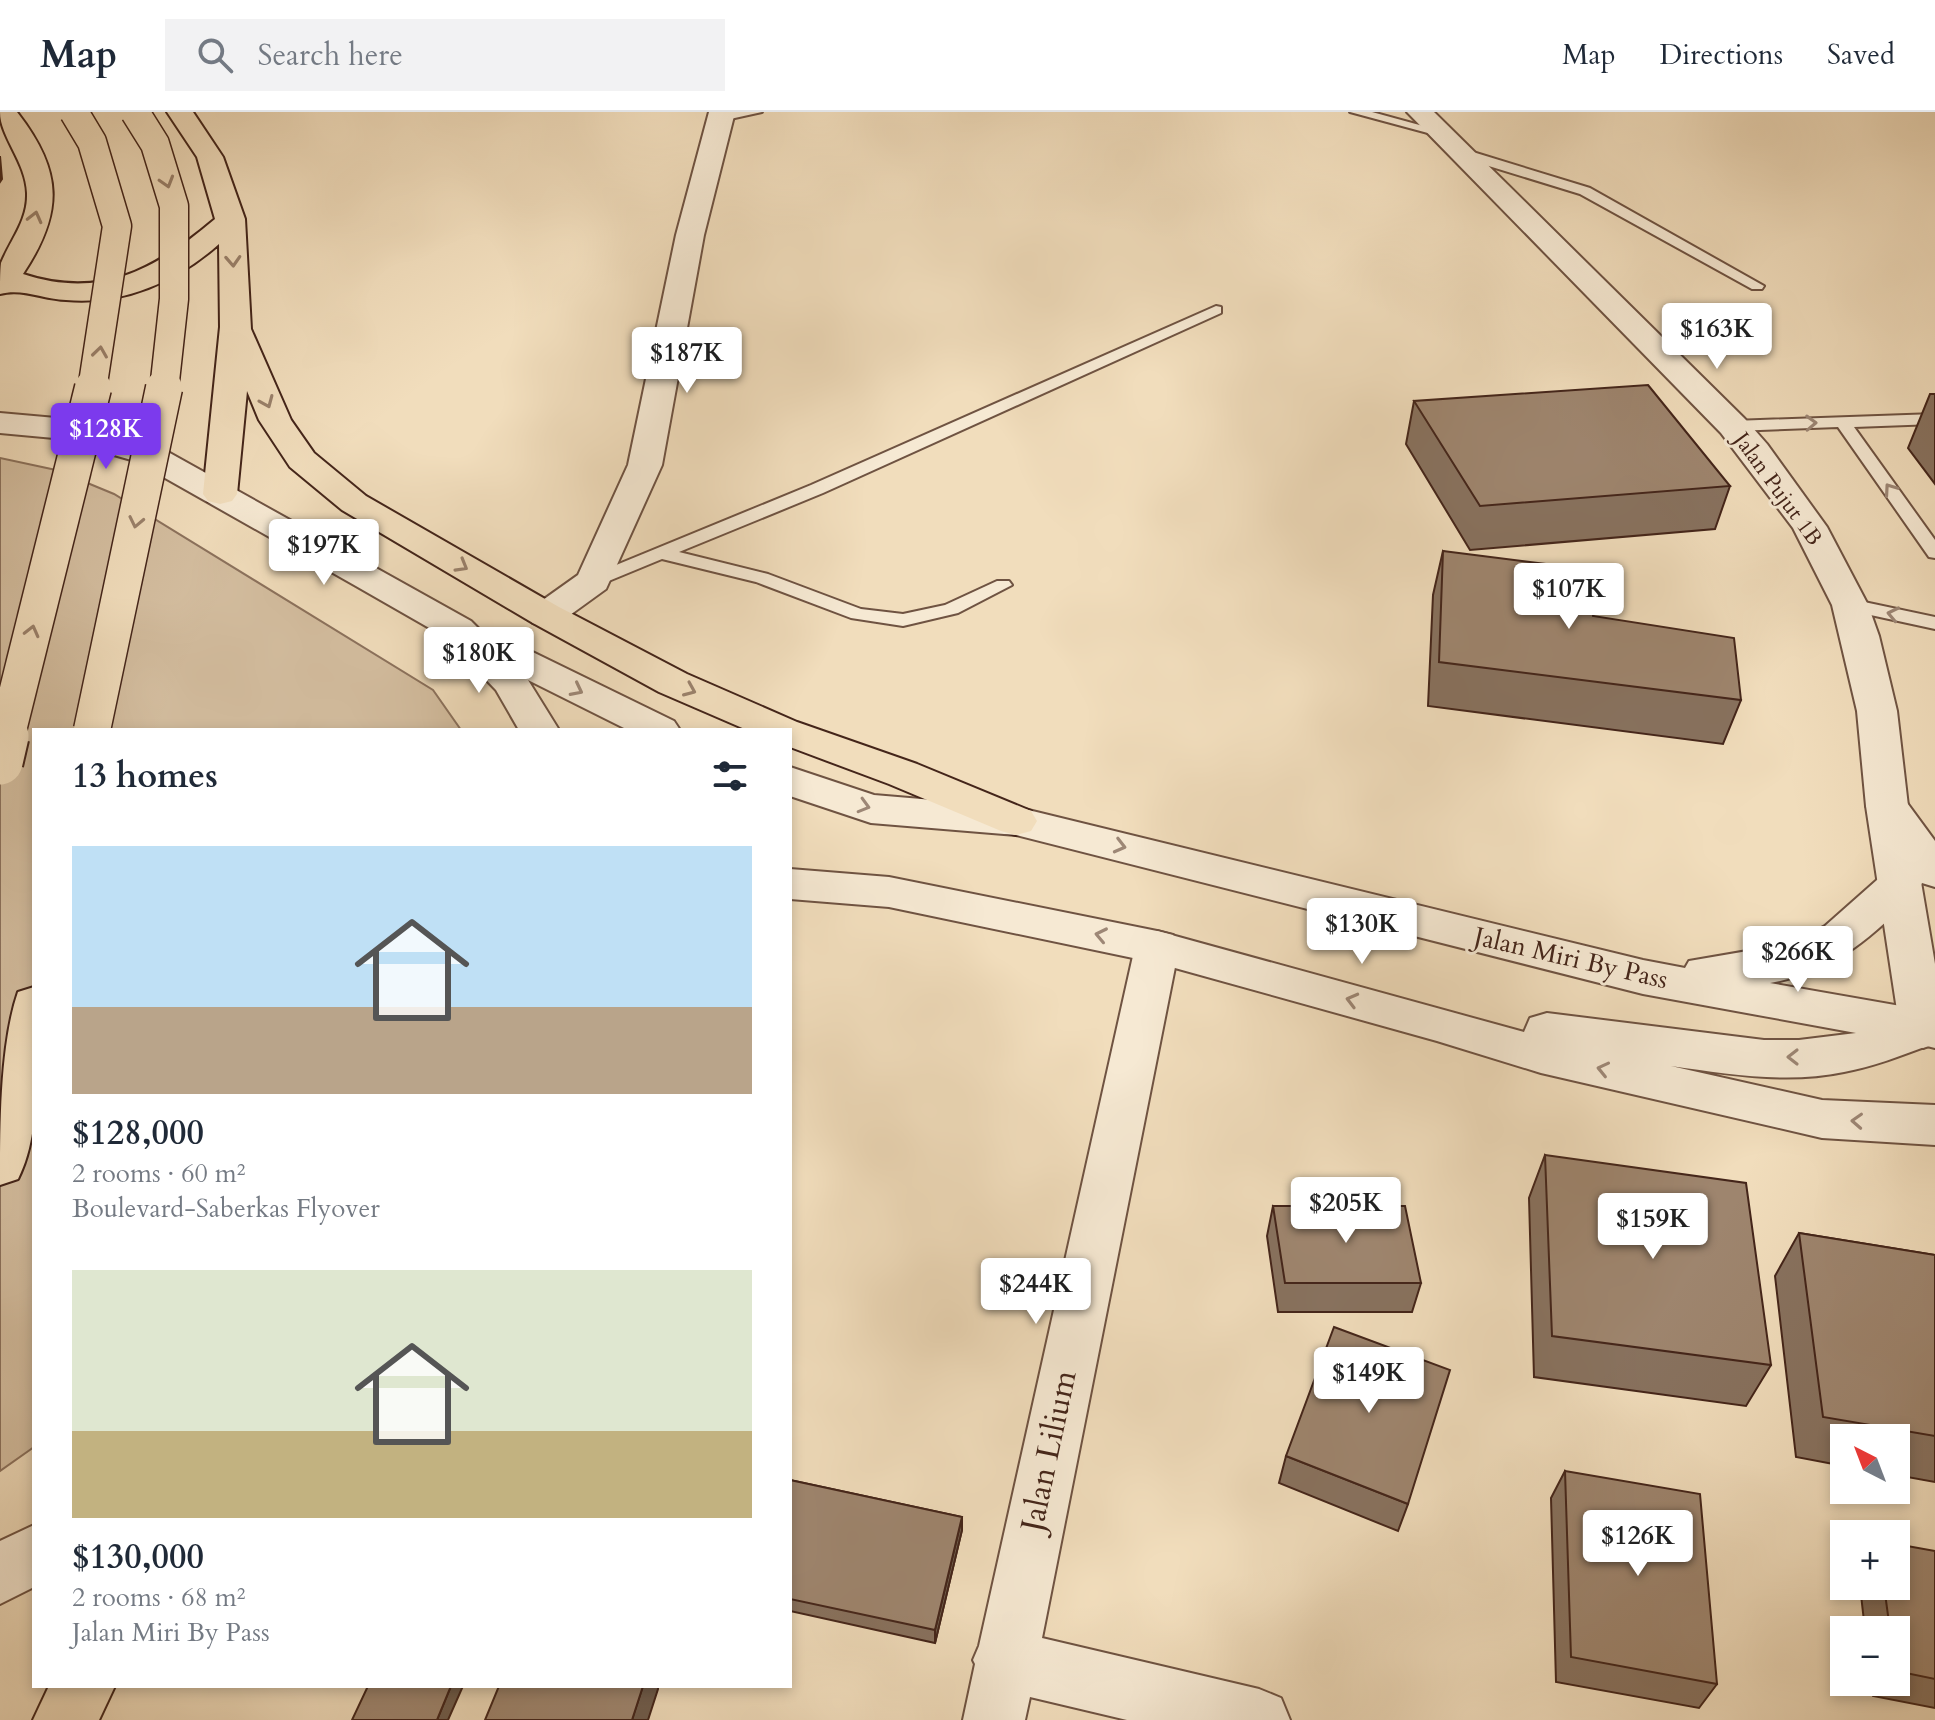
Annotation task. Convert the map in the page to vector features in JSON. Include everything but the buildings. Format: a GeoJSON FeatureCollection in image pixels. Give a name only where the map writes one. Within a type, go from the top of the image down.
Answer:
{"type":"FeatureCollection","features":[{"type":"Feature","properties":{"kind":"highway"},"geometry":{"type":"LineString","coordinates":[[4,112],[23,135],[42,192],[29,244],[3,282],[37,289],[84,292],[128,286],[167,270],[231,219]]}},
{"type":"Feature","properties":{"kind":"highway"},"geometry":{"type":"LineString","coordinates":[[0,762],[98,366],[117,226],[92,142],[74,112]]}},
{"type":"Feature","properties":{"kind":"highway"},"geometry":{"type":"LineString","coordinates":[[92,728],[164,388],[174,299],[174,206],[155,144],[135,112]]}},
{"type":"Feature","properties":{"kind":"highway"},"geometry":{"type":"LineString","coordinates":[[180,112],[213,161],[231,219],[237,331],[220,494]]}},
{"type":"Feature","properties":{"kind":"highway"},"geometry":{"type":"LineString","coordinates":[[237,331],[275,420],[302,460],[354,503],[546,615],[673,683],[777,728]]}},
{"type":"Feature","properties":{"kind":"highway"},"geometry":{"type":"LineString","coordinates":[[792,734],[903,774],[1016,821]]}},
{"type":"Feature","properties":{"kind":"highway"},"geometry":{"type":"LineString","coordinates":[[0,1165],[32,1013]]}},
{"type":"Feature","properties":{"kind":"highway"},"geometry":{"type":"LineString","coordinates":[[64,1720],[83,1688]]}},
{"type":"Feature","properties":{"kind":"street"},"geometry":{"type":"LineString","coordinates":[[546,615],[593,581],[645,465],[690,235],[721,114]]}},
{"type":"Feature","properties":{"kind":"street","name":"Jalan Pujut 1B"},"geometry":{"type":"LineString","coordinates":[[1439,132],[1733,426],[1810,527],[1850,605],[1870,671],[1887,806],[1918,878],[1931,1032]]}},
{"type":"Feature","properties":{"kind":"street"},"geometry":{"type":"LineString","coordinates":[[0,423],[56,428],[147,454],[458,629],[656,728]]}},
{"type":"Feature","properties":{"kind":"street"},"geometry":{"type":"LineString","coordinates":[[458,629],[511,683],[538,728]]}},
{"type":"Feature","properties":{"kind":"street","name":"Jalan Miri By Pass"},"geometry":{"type":"LineString","coordinates":[[792,782],[871,809],[1016,821],[1643,977],[1931,1032]]}},
{"type":"Feature","properties":{"kind":"street"},"geometry":{"type":"LineString","coordinates":[[1643,977],[1764,969],[1812,954],[1839,939],[1918,878]]}},
{"type":"Feature","properties":{"kind":"street"},"geometry":{"type":"LineString","coordinates":[[792,884],[889,892],[1157,947],[1437,1023],[1541,1055],[1822,1119],[1935,1125]]}},
{"type":"Feature","properties":{"kind":"street","name":"Jalan Lilium"},"geometry":{"type":"LineString","coordinates":[[994,1720],[1004,1660],[1157,947]]}},
{"type":"Feature","properties":{"kind":"street"},"geometry":{"type":"LineString","coordinates":[[1437,1023],[1565,1033],[1744,1056],[1794,1057],[1831,1057],[1931,1032]]}},
{"type":"Feature","properties":{"kind":"street"},"geometry":{"type":"LineString","coordinates":[[0,1575],[32,1554]]}},
{"type":"Feature","properties":{"kind":"street"},"geometry":{"type":"LineString","coordinates":[[1004,1660],[1259,1720]]}},
{"type":"Feature","properties":{"kind":"lane"},"geometry":{"type":"LineString","coordinates":[[721,114],[756,112]]}},
{"type":"Feature","properties":{"kind":"lane"},"geometry":{"type":"LineString","coordinates":[[1356,112],[1439,132],[1585,191],[1757,286]]}},
{"type":"Feature","properties":{"kind":"lane"},"geometry":{"type":"LineString","coordinates":[[593,581],[664,554],[1216,310]]}},
{"type":"Feature","properties":{"kind":"lane"},"geometry":{"type":"LineString","coordinates":[[1733,426],[1935,419]]}},
{"type":"Feature","properties":{"kind":"lane"},"geometry":{"type":"LineString","coordinates":[[1842,422],[1935,553]]}},
{"type":"Feature","properties":{"kind":"lane"},"geometry":{"type":"LineString","coordinates":[[664,554],[762,578],[858,614],[903,620],[951,609],[1003,585]]}},
{"type":"Feature","properties":{"kind":"lane"},"geometry":{"type":"LineString","coordinates":[[1850,605],[1935,623]]}},
{"type":"Feature","properties":{"kind":"shaded area"},"geometry":{"type":"Polygon","coordinates":[[[0,458],[56,470],[114,494],[433,690],[460,728],[32,728],[32,1448],[0,1471],[0,458]]]}}]}
